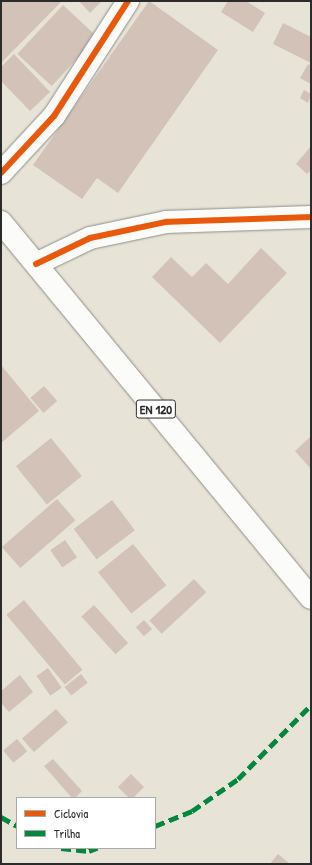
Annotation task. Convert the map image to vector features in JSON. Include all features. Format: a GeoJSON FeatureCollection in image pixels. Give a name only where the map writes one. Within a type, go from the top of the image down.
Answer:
{"type":"FeatureCollection","features":[{"type":"Feature","properties":{"kind":"street"},"geometry":{"type":"LineString","coordinates":[[1,174],[54,116],[128,1]]}},
{"type":"Feature","properties":{"kind":"street"},"geometry":{"type":"LineString","coordinates":[[36,264],[90,238],[166,222],[311,217]]}},
{"type":"Feature","properties":{"kind":"street","name":"EN 120"},"geometry":{"type":"LineString","coordinates":[[1,222],[311,598]]}},
{"type":"Feature","properties":{"kind":"building"},"geometry":{"type":"Polygon","coordinates":[[[1,1],[62,1],[1,63],[1,1]]]}},
{"type":"Feature","properties":{"kind":"building"},"geometry":{"type":"Polygon","coordinates":[[[79,1],[102,1],[90,13],[79,1]]]}},
{"type":"Feature","properties":{"kind":"building"},"geometry":{"type":"Polygon","coordinates":[[[149,1],[218,50],[118,193],[97,178],[82,199],[33,165],[149,1]]]}},
{"type":"Feature","properties":{"kind":"building"},"geometry":{"type":"Polygon","coordinates":[[[228,1],[246,1],[265,13],[253,32],[221,12],[228,1]]]}},
{"type":"Feature","properties":{"kind":"building"},"geometry":{"type":"Polygon","coordinates":[[[63,5],[97,37],[52,86],[17,54],[63,5]]]}},
{"type":"Feature","properties":{"kind":"building"},"geometry":{"type":"Polygon","coordinates":[[[283,23],[311,37],[311,63],[273,44],[283,23]]]}},
{"type":"Feature","properties":{"kind":"building"},"geometry":{"type":"Polygon","coordinates":[[[14,54],[50,92],[30,111],[1,81],[1,67],[14,54]]]}},
{"type":"Feature","properties":{"kind":"building"},"geometry":{"type":"Polygon","coordinates":[[[308,64],[311,66],[311,84],[300,78],[308,64]]]}},
{"type":"Feature","properties":{"kind":"building"},"geometry":{"type":"Polygon","coordinates":[[[304,90],[311,94],[308,103],[300,98],[304,90]]]}},
{"type":"Feature","properties":{"kind":"building"},"geometry":{"type":"Polygon","coordinates":[[[311,146],[311,170],[307,174],[296,164],[311,146]]]}},
{"type":"Feature","properties":{"kind":"building"},"geometry":{"type":"Polygon","coordinates":[[[261,248],[287,273],[220,343],[152,277],[171,257],[192,277],[206,263],[228,284],[261,248]]]}},
{"type":"Feature","properties":{"kind":"building"},"geometry":{"type":"Polygon","coordinates":[[[1,365],[39,411],[1,443],[1,365]]]}},
{"type":"Feature","properties":{"kind":"building"},"geometry":{"type":"Polygon","coordinates":[[[44,386],[57,401],[44,413],[30,398],[44,386]]]}},
{"type":"Feature","properties":{"kind":"building"},"geometry":{"type":"Polygon","coordinates":[[[311,436],[311,469],[295,451],[311,436]]]}},
{"type":"Feature","properties":{"kind":"building"},"geometry":{"type":"Polygon","coordinates":[[[51,438],[82,476],[47,504],[16,466],[51,438]]]}},
{"type":"Feature","properties":{"kind":"building"},"geometry":{"type":"Polygon","coordinates":[[[57,499],[75,520],[20,568],[2,547],[57,499]]]}},
{"type":"Feature","properties":{"kind":"building"},"geometry":{"type":"Polygon","coordinates":[[[112,500],[135,530],[97,559],[74,529],[112,500]]]}},
{"type":"Feature","properties":{"kind":"building"},"geometry":{"type":"Polygon","coordinates":[[[65,540],[77,557],[62,568],[50,550],[65,540]]]}},
{"type":"Feature","properties":{"kind":"building"},"geometry":{"type":"Polygon","coordinates":[[[133,544],[166,585],[131,614],[98,572],[133,544]]]}},
{"type":"Feature","properties":{"kind":"building"},"geometry":{"type":"Polygon","coordinates":[[[194,579],[206,592],[162,634],[149,621],[194,579]]]}},
{"type":"Feature","properties":{"kind":"building"},"geometry":{"type":"Polygon","coordinates":[[[24,600],[82,670],[65,684],[6,615],[24,600]]]}},
{"type":"Feature","properties":{"kind":"building"},"geometry":{"type":"Polygon","coordinates":[[[94,605],[128,643],[115,654],[81,616],[94,605]]]}},
{"type":"Feature","properties":{"kind":"building"},"geometry":{"type":"Polygon","coordinates":[[[144,620],[152,629],[144,636],[136,627],[144,620]]]}},
{"type":"Feature","properties":{"kind":"building"},"geometry":{"type":"Polygon","coordinates":[[[48,668],[62,688],[50,696],[37,676],[48,668]]]}},
{"type":"Feature","properties":{"kind":"building"},"geometry":{"type":"Polygon","coordinates":[[[81,674],[88,683],[71,696],[64,687],[81,674]]]}},
{"type":"Feature","properties":{"kind":"building"},"geometry":{"type":"Polygon","coordinates":[[[20,675],[33,692],[9,712],[1,703],[1,691],[20,675]]]}},
{"type":"Feature","properties":{"kind":"building"},"geometry":{"type":"Polygon","coordinates":[[[56,709],[68,723],[34,752],[22,739],[56,709]]]}},
{"type":"Feature","properties":{"kind":"building"},"geometry":{"type":"Polygon","coordinates":[[[17,739],[27,751],[13,763],[3,751],[17,739]]]}},
{"type":"Feature","properties":{"kind":"building"},"geometry":{"type":"Polygon","coordinates":[[[53,759],[82,791],[76,797],[71,797],[44,766],[53,759]]]}},
{"type":"Feature","properties":{"kind":"building"},"geometry":{"type":"Polygon","coordinates":[[[131,774],[144,787],[134,797],[128,797],[118,787],[131,774]]]}},
{"type":"Feature","properties":{"kind":"building"},"geometry":{"type":"Polygon","coordinates":[[[278,854],[290,864],[270,864],[278,854]]]}},
{"type":"Feature","properties":{"kind":"marked path"},"geometry":{"type":"LineString","coordinates":[[156,826],[192,811],[238,779],[311,705]]}},
{"type":"Feature","properties":{"kind":"marked path"},"geometry":{"type":"LineString","coordinates":[[1,817],[16,825]]}},
{"type":"Feature","properties":{"kind":"marked path"},"geometry":{"type":"LineString","coordinates":[[70,849],[89,851],[94,849]]}},
{"type":"Feature","properties":{"kind":"cycle path"},"geometry":{"type":"LineString","coordinates":[[1,173],[54,116],[128,1]]}},
{"type":"Feature","properties":{"kind":"cycle path"},"geometry":{"type":"LineString","coordinates":[[36,264],[90,238],[166,222],[311,217]]}}]}
